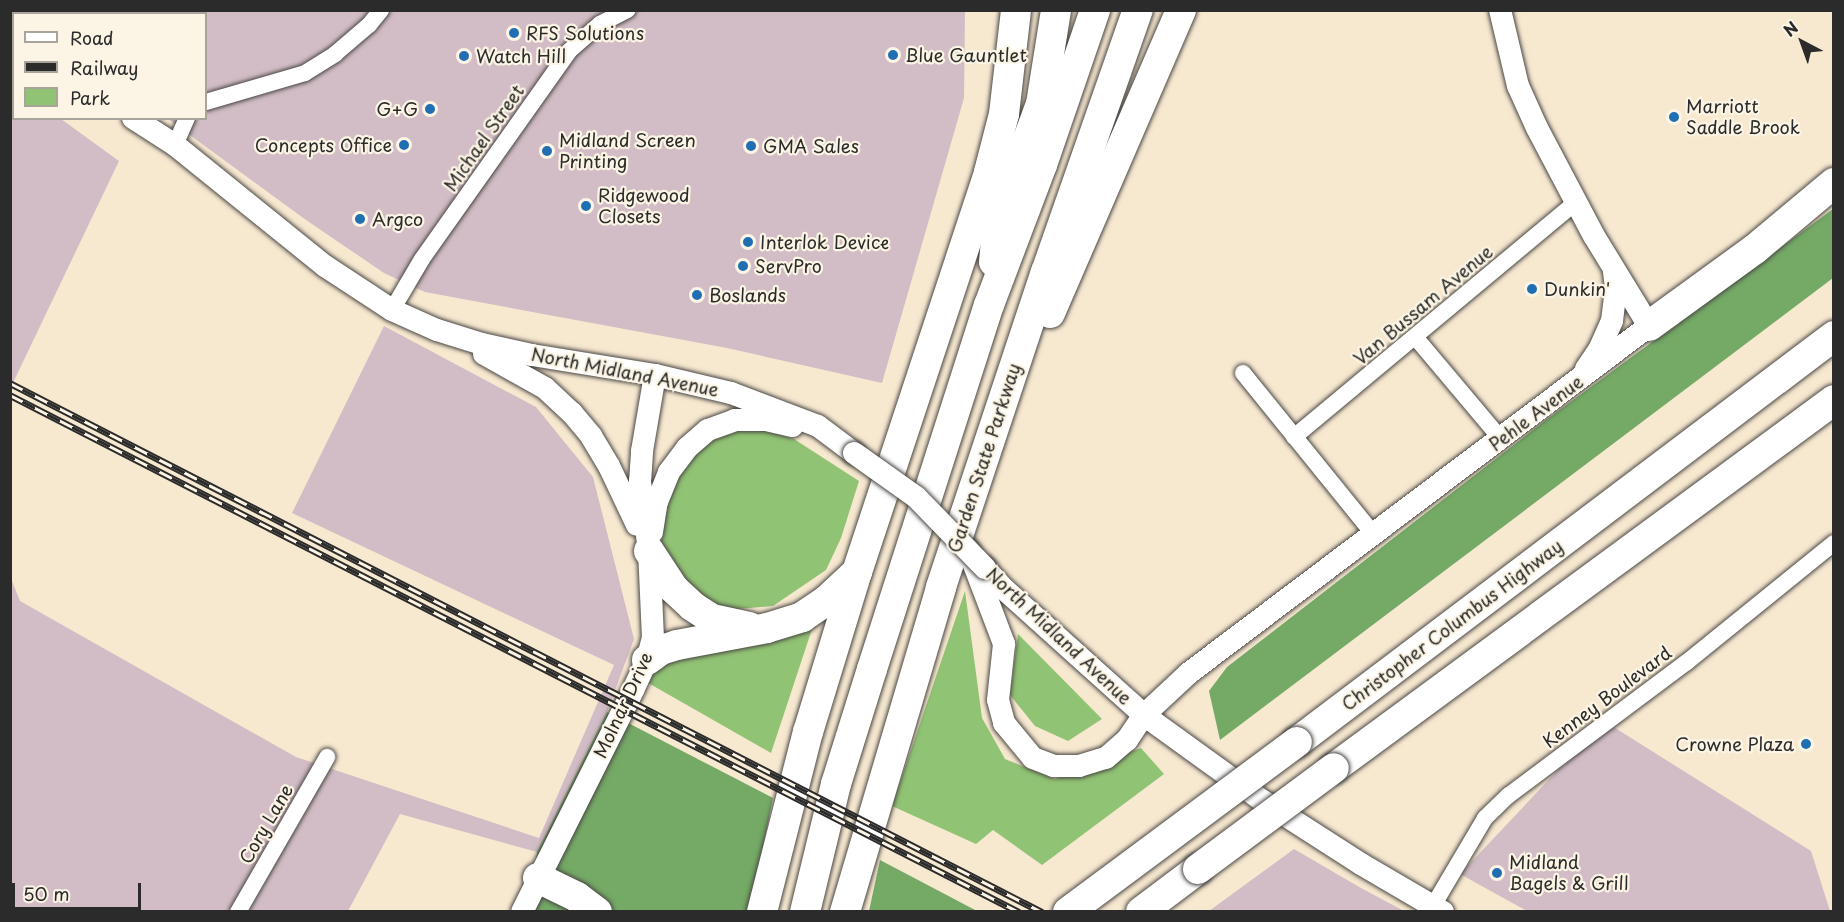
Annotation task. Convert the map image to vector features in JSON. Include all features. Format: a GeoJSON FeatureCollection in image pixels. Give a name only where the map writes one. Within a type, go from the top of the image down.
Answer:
{"type":"FeatureCollection","features":[{"type":"Feature","properties":{"kind":"highway"},"geometry":{"type":"LineString","coordinates":[[756,912],[857,572],[989,172],[1004,114],[1016,10]]}},
{"type":"Feature","properties":{"kind":"highway"},"geometry":{"type":"LineString","coordinates":[[989,305],[998,220],[1041,104],[1056,10]]}},
{"type":"Feature","properties":{"kind":"highway"},"geometry":{"type":"LineString","coordinates":[[805,912],[836,784],[989,305],[1042,165],[1095,10]]}},
{"type":"Feature","properties":{"kind":"highway","name":"Garden State Parkway"},"geometry":{"type":"LineString","coordinates":[[845,912],[910,690],[978,478],[1046,272],[1138,10]]}},
{"type":"Feature","properties":{"kind":"highway"},"geometry":{"type":"LineString","coordinates":[[978,478],[1181,10]]}},
{"type":"Feature","properties":{"kind":"highway"},"geometry":{"type":"LineString","coordinates":[[1649,326],[1755,249],[1833,183]]}},
{"type":"Feature","properties":{"kind":"highway"},"geometry":{"type":"LineString","coordinates":[[1755,249],[1833,201]]}},
{"type":"Feature","properties":{"kind":"highway","name":"Christopher Columbus Highway"},"geometry":{"type":"LineString","coordinates":[[1068,912],[1297,742],[1833,336]]}},
{"type":"Feature","properties":{"kind":"highway"},"geometry":{"type":"LineString","coordinates":[[1141,912],[1833,400]]}},
{"type":"Feature","properties":{"kind":"highway"},"geometry":{"type":"LineString","coordinates":[[649,551],[674,589],[692,606],[712,619],[737,626],[767,628]]}},
{"type":"Feature","properties":{"kind":"highway"},"geometry":{"type":"LineString","coordinates":[[647,660],[677,645],[767,628],[802,617],[827,600],[857,572]]}},
{"type":"Feature","properties":{"kind":"highway"},"geometry":{"type":"LineString","coordinates":[[762,912],[784,818]]}},
{"type":"Feature","properties":{"kind":"highway"},"geometry":{"type":"LineString","coordinates":[[538,878],[577,897],[597,912]]}},
{"type":"Feature","properties":{"kind":"street"},"geometry":{"type":"LineString","coordinates":[[207,102],[305,73],[335,54],[369,25],[381,10]]}},
{"type":"Feature","properties":{"kind":"street","name":"Michael Street"},"geometry":{"type":"LineString","coordinates":[[392,310],[419,264],[569,51],[600,24],[628,10]]}},
{"type":"Feature","properties":{"kind":"street"},"geometry":{"type":"LineString","coordinates":[[1500,10],[1518,86],[1536,128],[1613,269],[1649,326]]}},
{"type":"Feature","properties":{"kind":"street","name":"North Midland Avenue"},"geometry":{"type":"LineString","coordinates":[[136,120],[175,145],[325,266],[392,310],[437,330],[482,344],[532,355],[655,375],[731,393],[776,408],[818,426],[916,496],[968,547],[997,598],[1144,715],[1263,801],[1361,864],[1438,909]]}},
{"type":"Feature","properties":{"kind":"street"},"geometry":{"type":"LineString","coordinates":[[175,145],[186,120]]}},
{"type":"Feature","properties":{"kind":"street","name":"Van Bussam Avenue"},"geometry":{"type":"LineString","coordinates":[[1294,437],[1416,338],[1576,202]]}},
{"type":"Feature","properties":{"kind":"street"},"geometry":{"type":"LineString","coordinates":[[1579,380],[1599,350],[1612,321],[1616,288],[1613,269]]}},
{"type":"Feature","properties":{"kind":"street","name":"Pehle Avenue"},"geometry":{"type":"LineString","coordinates":[[997,598],[1004,644],[998,700],[1004,723],[1033,758],[1054,766],[1079,766],[1106,758],[1127,740],[1144,715],[1189,674],[1649,326]]}},
{"type":"Feature","properties":{"kind":"street"},"geometry":{"type":"LineString","coordinates":[[437,330],[514,368],[545,388],[572,413],[591,436],[609,466],[649,551]]}},
{"type":"Feature","properties":{"kind":"street"},"geometry":{"type":"LineString","coordinates":[[1416,338],[1501,439]]}},
{"type":"Feature","properties":{"kind":"street"},"geometry":{"type":"LineString","coordinates":[[1243,373],[1374,535]]}},
{"type":"Feature","properties":{"kind":"street","name":"Molnar Drive"},"geometry":{"type":"LineString","coordinates":[[522,912],[647,660],[653,638],[649,551],[640,482],[642,450],[655,375]]}},
{"type":"Feature","properties":{"kind":"street"},"geometry":{"type":"LineString","coordinates":[[649,551],[657,502],[669,472],[687,447],[708,430],[735,420],[766,420],[802,428],[854,453]]}},
{"type":"Feature","properties":{"kind":"street","name":"Kenney Boulevard"},"geometry":{"type":"LineString","coordinates":[[1438,909],[1485,818],[1509,795],[1687,662],[1833,543]]}},
{"type":"Feature","properties":{"kind":"street","name":"Cory Lane"},"geometry":{"type":"LineString","coordinates":[[238,912],[327,756]]}},
{"type":"Feature","properties":{"kind":"shaded area"},"geometry":{"type":"Polygon","coordinates":[[[965,11],[964,98],[882,383],[727,348],[425,292],[384,273],[306,220],[169,120],[207,120],[207,12],[23,12],[965,11]]]}},
{"type":"Feature","properties":{"kind":"shaded area"},"geometry":{"type":"Polygon","coordinates":[[[10,81],[12,82],[12,120],[62,120],[119,161],[11,387],[10,81]]]}},
{"type":"Feature","properties":{"kind":"shaded area"},"geometry":{"type":"Polygon","coordinates":[[[384,326],[536,407],[593,477],[634,639],[607,712],[537,852],[400,814],[348,911],[11,911],[10,576],[20,601],[296,757],[539,838],[614,665],[292,513],[384,326]]]}},
{"type":"Feature","properties":{"kind":"shaded area"},"geometry":{"type":"Polygon","coordinates":[[[1604,721],[1811,851],[1830,911],[1527,911],[1460,874],[1604,721]]]}},
{"type":"Feature","properties":{"kind":"shaded area"},"geometry":{"type":"Polygon","coordinates":[[[1294,849],[1361,888],[1404,911],[1209,911],[1294,849]]]}},
{"type":"Feature","properties":{"kind":"green space"},"geometry":{"type":"Polygon","coordinates":[[[1833,209],[1833,278],[1220,740],[1209,691],[1227,667],[1546,420],[1833,209]]]}},
{"type":"Feature","properties":{"kind":"green space"},"geometry":{"type":"Polygon","coordinates":[[[744,424],[794,439],[859,481],[841,538],[826,570],[773,606],[725,610],[693,595],[661,549],[664,500],[700,445],[744,424]]]}},
{"type":"Feature","properties":{"kind":"green space"},"geometry":{"type":"Polygon","coordinates":[[[965,591],[982,718],[1005,759],[1055,779],[1141,748],[1164,774],[1042,865],[993,830],[976,844],[892,806],[965,591]]]}},
{"type":"Feature","properties":{"kind":"green space"},"geometry":{"type":"Polygon","coordinates":[[[812,629],[771,753],[643,680],[674,650],[812,629]]]}},
{"type":"Feature","properties":{"kind":"green space"},"geometry":{"type":"Polygon","coordinates":[[[1018,634],[1102,719],[1068,741],[1035,726],[1010,695],[1018,634]]]}},
{"type":"Feature","properties":{"kind":"green space"},"geometry":{"type":"Polygon","coordinates":[[[607,712],[773,798],[750,911],[532,912],[537,852],[607,712]]]}},
{"type":"Feature","properties":{"kind":"green space"},"geometry":{"type":"Polygon","coordinates":[[[880,860],[977,911],[869,911],[880,860]]]}},
{"type":"Feature","properties":{"kind":"railway"},"geometry":{"type":"LineString","coordinates":[[10,383],[1042,912]]}},
{"type":"Feature","properties":{"kind":"railway"},"geometry":{"type":"LineString","coordinates":[[10,395],[1019,912]]}},
{"type":"Feature","properties":{"kind":"place","name":"RFS Solutions"},"geometry":{"type":"Point","coordinates":[514,33]}},
{"type":"Feature","properties":{"kind":"place","name":"Blue Gauntlet"},"geometry":{"type":"Point","coordinates":[893,55]}},
{"type":"Feature","properties":{"kind":"place","name":"Watch Hill"},"geometry":{"type":"Point","coordinates":[464,56]}},
{"type":"Feature","properties":{"kind":"place","name":"G+G"},"geometry":{"type":"Point","coordinates":[430,109]}},
{"type":"Feature","properties":{"kind":"place","name":"Marriott Saddle Brook"},"geometry":{"type":"Point","coordinates":[1674,117]}},
{"type":"Feature","properties":{"kind":"place","name":"Concepts Office"},"geometry":{"type":"Point","coordinates":[404,145]}},
{"type":"Feature","properties":{"kind":"place","name":"GMA Sales"},"geometry":{"type":"Point","coordinates":[751,146]}},
{"type":"Feature","properties":{"kind":"place","name":"Midland Screen Printing"},"geometry":{"type":"Point","coordinates":[547,151]}},
{"type":"Feature","properties":{"kind":"place","name":"Ridgewood Closets"},"geometry":{"type":"Point","coordinates":[586,206]}},
{"type":"Feature","properties":{"kind":"place","name":"Argco"},"geometry":{"type":"Point","coordinates":[360,219]}},
{"type":"Feature","properties":{"kind":"place","name":"Interlok Device"},"geometry":{"type":"Point","coordinates":[748,242]}},
{"type":"Feature","properties":{"kind":"place","name":"ServPro"},"geometry":{"type":"Point","coordinates":[743,266]}},
{"type":"Feature","properties":{"kind":"place","name":"Dunkin'"},"geometry":{"type":"Point","coordinates":[1532,289]}},
{"type":"Feature","properties":{"kind":"place","name":"Boslands"},"geometry":{"type":"Point","coordinates":[697,295]}},
{"type":"Feature","properties":{"kind":"place","name":"Crowne Plaza"},"geometry":{"type":"Point","coordinates":[1806,744]}},
{"type":"Feature","properties":{"kind":"place","name":"Midland Bagels & Grill"},"geometry":{"type":"Point","coordinates":[1497,873]}}]}
